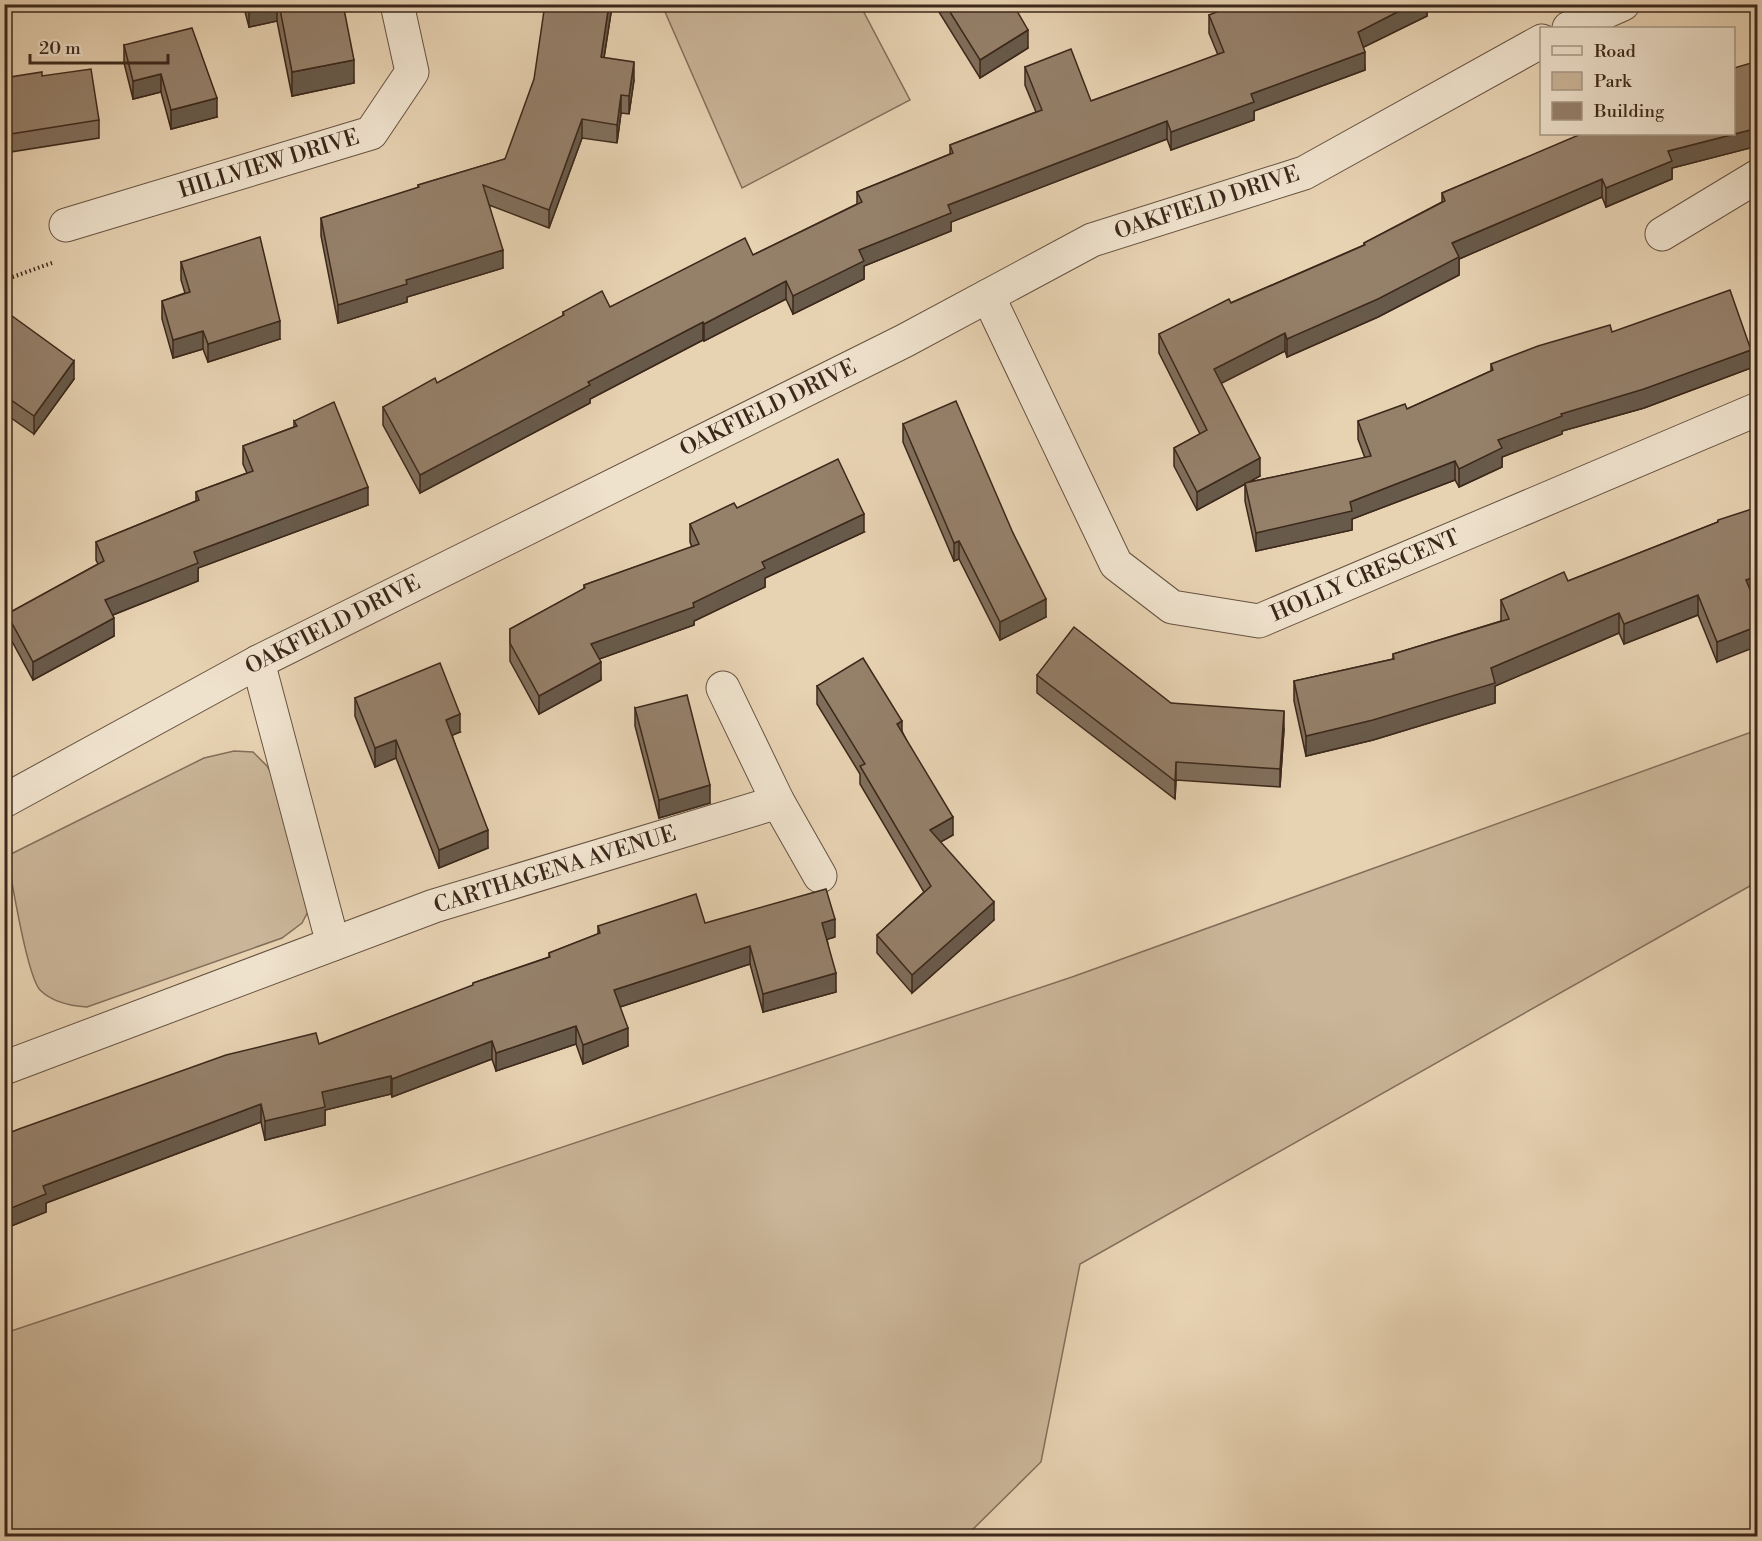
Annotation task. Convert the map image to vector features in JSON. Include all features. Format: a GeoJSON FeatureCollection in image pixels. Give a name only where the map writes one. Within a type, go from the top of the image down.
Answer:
{"type":"FeatureCollection","features":[{"type":"Feature","properties":{"kind":"street","name":"HILLVIEW DRIVE"},"geometry":{"type":"LineString","coordinates":[[66,225],[371,133],[412,72],[397,4]]}},
{"type":"Feature","properties":{"kind":"street","name":"OAKFIELD DRIVE"},"geometry":{"type":"LineString","coordinates":[[4,801],[258,662],[904,341],[1092,240],[1304,173],[1540,42]]}},
{"type":"Feature","properties":{"kind":"street"},"geometry":{"type":"LineString","coordinates":[[1662,234],[1756,183]]}},
{"type":"Feature","properties":{"kind":"street","name":"HOLLY CRESCENT"},"geometry":{"type":"LineString","coordinates":[[988,296],[1116,564],[1172,607],[1259,621],[1758,409]]}},
{"type":"Feature","properties":{"kind":"street"},"geometry":{"type":"LineString","coordinates":[[258,662],[333,944]]}},
{"type":"Feature","properties":{"kind":"street"},"geometry":{"type":"LineString","coordinates":[[723,688],[778,802],[820,876]]}},
{"type":"Feature","properties":{"kind":"street","name":"CARTHAGENA AVENUE"},"geometry":{"type":"LineString","coordinates":[[4,1068],[434,906],[778,802]]}},
{"type":"Feature","properties":{"kind":"green space"},"geometry":{"type":"Polygon","coordinates":[[[662,5],[860,5],[910,100],[742,188],[662,5]]]}},
{"type":"Feature","properties":{"kind":"green space"},"geometry":{"type":"Polygon","coordinates":[[[1757,730],[1757,882],[1080,1264],[1041,1462],[966,1536],[5,1536],[5,1333],[1072,977],[1757,730]]]}},
{"type":"Feature","properties":{"kind":"green space"},"geometry":{"type":"Polygon","coordinates":[[[234,751],[253,752],[267,766],[294,813],[312,904],[302,923],[282,938],[87,1007],[62,1003],[45,994],[35,981],[30,967],[7,856],[204,758],[234,751]]]}},
{"type":"Feature","properties":{"kind":"building"},"geometry":{"type":"Polygon","coordinates":[[[279,4],[343,4],[354,60],[292,72],[279,4]]]}},
{"type":"Feature","properties":{"kind":"building"},"geometry":{"type":"Polygon","coordinates":[[[545,4],[609,4],[601,57],[634,62],[629,96],[621,95],[617,125],[582,119],[549,210],[483,185],[503,250],[406,280],[407,284],[338,305],[321,218],[419,187],[418,185],[505,159],[534,79],[545,4]]]}},
{"type":"Feature","properties":{"kind":"building"},"geometry":{"type":"Polygon","coordinates":[[[945,4],[1013,4],[1028,30],[980,60],[945,4]]]}},
{"type":"Feature","properties":{"kind":"building"},"geometry":{"type":"Polygon","coordinates":[[[1237,4],[1413,4],[1358,32],[1365,52],[1251,94],[1254,102],[1171,132],[1167,121],[948,205],[951,213],[859,250],[864,261],[793,296],[786,281],[588,382],[590,385],[420,475],[383,407],[435,378],[437,383],[564,315],[563,312],[602,291],[610,307],[745,238],[753,255],[862,202],[857,192],[953,153],[950,145],[1042,110],[1025,67],[1071,49],[1091,101],[1224,52],[1209,15],[1237,4]]]}},
{"type":"Feature","properties":{"kind":"building"},"geometry":{"type":"Polygon","coordinates":[[[192,28],[217,98],[171,110],[161,74],[133,81],[124,45],[192,28]]]}},
{"type":"Feature","properties":{"kind":"building"},"geometry":{"type":"Polygon","coordinates":[[[1758,61],[1758,128],[1735,134],[1735,68],[1758,61]]]}},
{"type":"Feature","properties":{"kind":"building"},"geometry":{"type":"Polygon","coordinates":[[[91,69],[99,120],[4,135],[4,78],[42,72],[42,76],[91,69]]]}},
{"type":"Feature","properties":{"kind":"building"},"geometry":{"type":"Polygon","coordinates":[[[1579,135],[1731,135],[1668,151],[1672,161],[1606,188],[1602,179],[1452,243],[1459,257],[1378,299],[1287,339],[1285,333],[1214,369],[1260,458],[1197,492],[1174,448],[1207,430],[1159,334],[1229,299],[1231,303],[1365,245],[1364,243],[1445,201],[1442,193],[1579,135]]]}},
{"type":"Feature","properties":{"kind":"building"},"geometry":{"type":"Polygon","coordinates":[[[260,237],[280,321],[208,344],[203,331],[173,340],[162,301],[190,292],[181,262],[260,237]]]}},
{"type":"Feature","properties":{"kind":"building"},"geometry":{"type":"Polygon","coordinates":[[[1730,290],[1751,350],[1644,389],[1561,414],[1562,416],[1498,440],[1502,448],[1459,469],[1455,461],[1350,502],[1352,511],[1256,533],[1245,483],[1371,456],[1358,421],[1405,404],[1407,409],[1493,370],[1491,364],[1538,346],[1610,325],[1612,332],[1730,290]]]}},
{"type":"Feature","properties":{"kind":"building"},"geometry":{"type":"Polygon","coordinates":[[[8,313],[74,361],[34,416],[4,395],[4,371],[7,368],[4,366],[4,318],[8,313]]]}},
{"type":"Feature","properties":{"kind":"building"},"geometry":{"type":"Polygon","coordinates":[[[956,401],[1013,533],[1046,599],[1000,622],[959,541],[954,543],[903,424],[956,401]]]}},
{"type":"Feature","properties":{"kind":"building"},"geometry":{"type":"Polygon","coordinates":[[[334,402],[368,487],[194,552],[198,563],[105,600],[114,618],[33,662],[7,614],[104,561],[96,542],[199,500],[196,492],[253,471],[243,446],[297,426],[294,421],[334,402]]]}},
{"type":"Feature","properties":{"kind":"building"},"geometry":{"type":"Polygon","coordinates":[[[838,459],[864,514],[762,562],[765,568],[693,603],[694,607],[591,644],[601,662],[539,696],[510,643],[510,629],[585,588],[584,585],[699,544],[690,524],[734,503],[737,508],[838,459]]]}},
{"type":"Feature","properties":{"kind":"building"},"geometry":{"type":"Polygon","coordinates":[[[1758,507],[1758,576],[1746,580],[1758,609],[1758,626],[1717,642],[1698,595],[1624,624],[1619,613],[1491,668],[1495,683],[1373,720],[1306,736],[1294,681],[1394,659],[1393,654],[1509,619],[1501,600],[1564,572],[1568,581],[1718,522],[1718,520],[1758,507]]]}},
{"type":"Feature","properties":{"kind":"building"},"geometry":{"type":"Polygon","coordinates":[[[1074,627],[1171,703],[1284,711],[1280,769],[1176,762],[1175,781],[1037,675],[1074,627]]]}},
{"type":"Feature","properties":{"kind":"building"},"geometry":{"type":"Polygon","coordinates":[[[863,658],[902,721],[897,724],[953,817],[930,830],[994,902],[912,975],[877,935],[931,886],[860,766],[865,764],[817,686],[863,658]]]}},
{"type":"Feature","properties":{"kind":"building"},"geometry":{"type":"Polygon","coordinates":[[[440,663],[460,714],[446,720],[488,830],[439,850],[396,740],[375,748],[355,698],[440,663]]]}},
{"type":"Feature","properties":{"kind":"building"},"geometry":{"type":"Polygon","coordinates":[[[687,695],[710,785],[659,800],[635,708],[687,695]]]}},
{"type":"Feature","properties":{"kind":"building"},"geometry":{"type":"Polygon","coordinates":[[[826,889],[835,919],[822,923],[836,973],[763,994],[750,946],[614,990],[628,1028],[583,1045],[576,1026],[496,1053],[492,1041],[392,1079],[391,1076],[322,1092],[325,1107],[265,1121],[261,1104],[43,1186],[46,1194],[4,1211],[4,1135],[19,1129],[226,1055],[316,1033],[319,1044],[473,985],[473,983],[550,957],[549,953],[600,933],[598,926],[696,894],[705,923],[826,889]]]}}]}
